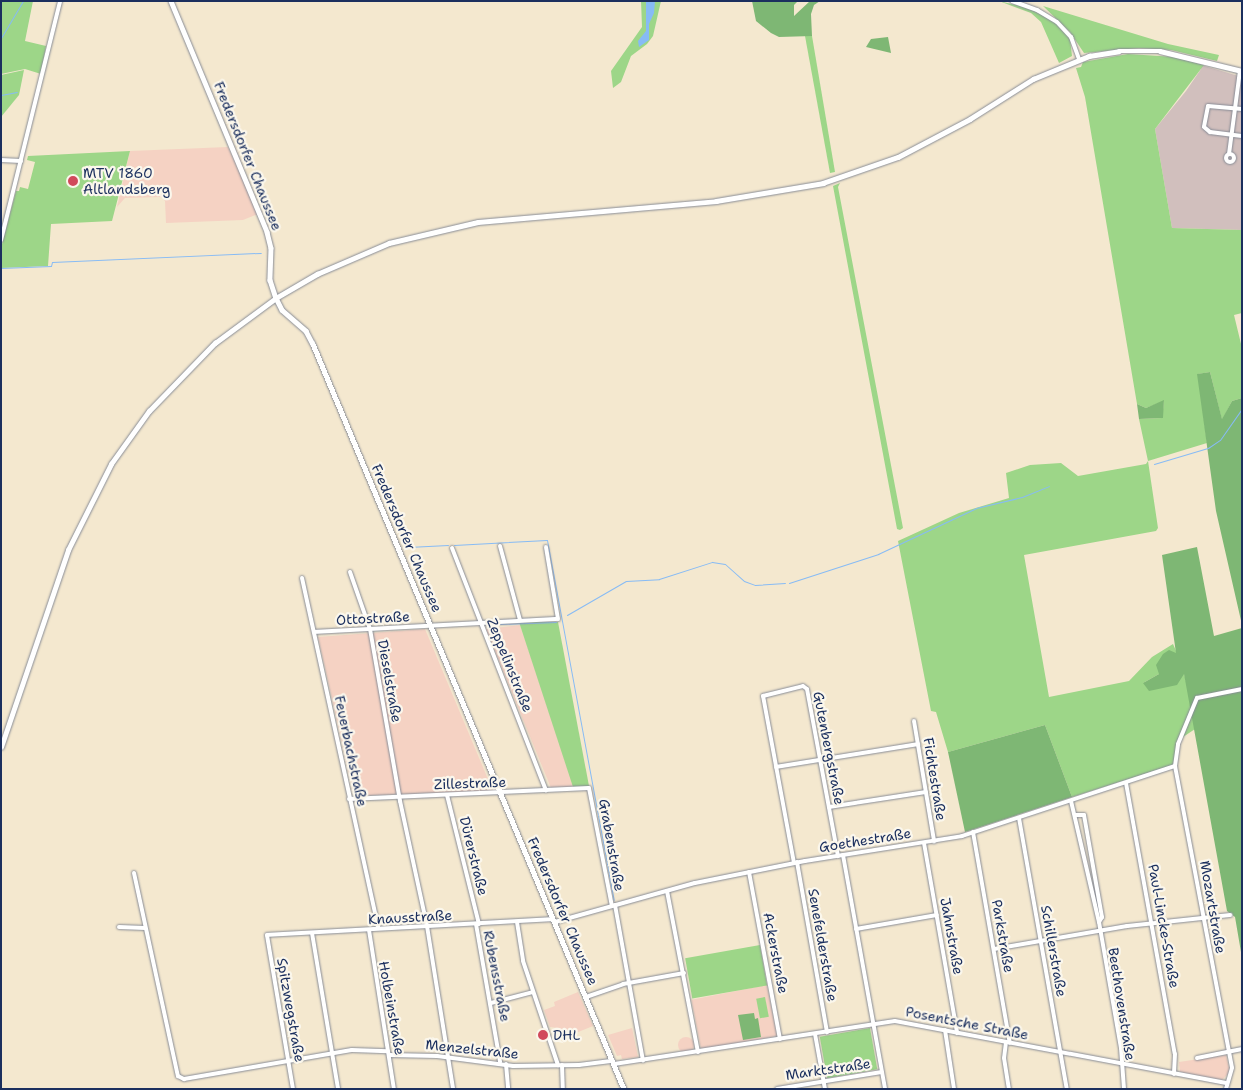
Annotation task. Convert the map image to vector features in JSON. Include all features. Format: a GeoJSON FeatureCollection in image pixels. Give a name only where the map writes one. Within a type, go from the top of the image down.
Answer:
{"type":"FeatureCollection","features":[{"type":"Feature","properties":{"kind":"main road","name":"Fredersdorfer Chaussee"},"geometry":{"type":"LineString","coordinates":[[171,1],[267,232],[271,248],[270,280],[276,298],[282,310],[306,331],[314,344],[624,1089]]}},
{"type":"Feature","properties":{"kind":"main road"},"geometry":{"type":"LineString","coordinates":[[1,747],[68,550],[111,464],[134,430],[178,378],[215,343],[276,298],[340,263],[389,243],[452,227],[522,216],[726,200],[823,182],[898,157],[970,119],[1033,78],[1079,59],[1119,51],[1160,51],[1241,71]]}},
{"type":"Feature","properties":{"kind":"street"},"geometry":{"type":"LineString","coordinates":[[1,240],[60,1]]}},
{"type":"Feature","properties":{"kind":"street"},"geometry":{"type":"LineString","coordinates":[[1012,1],[1046,14],[1066,30],[1079,59]]}},
{"type":"Feature","properties":{"kind":"street"},"geometry":{"type":"LineString","coordinates":[[1229,154],[1241,71]]}},
{"type":"Feature","properties":{"kind":"street"},"geometry":{"type":"LineString","coordinates":[[1242,109],[1211,105],[1206,112],[1206,130],[1242,136]]}},
{"type":"Feature","properties":{"kind":"street"},"geometry":{"type":"LineString","coordinates":[[1,160],[21,160]]}},
{"type":"Feature","properties":{"kind":"street"},"geometry":{"type":"LineString","coordinates":[[500,546],[520,620]]}},
{"type":"Feature","properties":{"kind":"street","name":"Ottostraße"},"geometry":{"type":"LineString","coordinates":[[314,632],[558,618],[546,547]]}},
{"type":"Feature","properties":{"kind":"street","name":"Zeppelinstraße"},"geometry":{"type":"LineString","coordinates":[[452,548],[546,790]]}},
{"type":"Feature","properties":{"kind":"street","name":"Dieselstraße"},"geometry":{"type":"LineString","coordinates":[[350,572],[370,629],[399,796],[427,926],[453,1089]]}},
{"type":"Feature","properties":{"kind":"street","name":"Feuerbachstraße"},"geometry":{"type":"LineString","coordinates":[[302,578],[378,928]]}},
{"type":"Feature","properties":{"kind":"street","name":"Gutenbergstraße"},"geometry":{"type":"LineString","coordinates":[[763,695],[806,687],[829,807],[856,929],[885,1089]]}},
{"type":"Feature","properties":{"kind":"street"},"geometry":{"type":"LineString","coordinates":[[1175,766],[1178,744],[1197,698],[1242,689]]}},
{"type":"Feature","properties":{"kind":"street","name":"Senefelderstraße"},"geometry":{"type":"LineString","coordinates":[[763,695],[827,1032]]}},
{"type":"Feature","properties":{"kind":"street","name":"Fichtestraße"},"geometry":{"type":"LineString","coordinates":[[914,721],[934,841]]}},
{"type":"Feature","properties":{"kind":"street"},"geometry":{"type":"LineString","coordinates":[[776,767],[918,744]]}},
{"type":"Feature","properties":{"kind":"street","name":"Goethestraße"},"geometry":{"type":"LineString","coordinates":[[554,920],[667,890],[749,872],[841,855],[924,843],[973,832],[1175,766]]}},
{"type":"Feature","properties":{"kind":"street","name":"Mozartstraße"},"geometry":{"type":"LineString","coordinates":[[1175,766],[1232,1074],[1226,1084],[1226,1089]]}},
{"type":"Feature","properties":{"kind":"street","name":"Paul-Lincke-Straße"},"geometry":{"type":"LineString","coordinates":[[1126,783],[1175,1054],[1174,1074]]}},
{"type":"Feature","properties":{"kind":"street","name":"Zillestraße"},"geometry":{"type":"LineString","coordinates":[[349,799],[591,789]]}},
{"type":"Feature","properties":{"kind":"street","name":"Grabenstraße"},"geometry":{"type":"LineString","coordinates":[[591,789],[643,1061]]}},
{"type":"Feature","properties":{"kind":"street"},"geometry":{"type":"LineString","coordinates":[[829,807],[926,792]]}},
{"type":"Feature","properties":{"kind":"street","name":"Dürerstraße"},"geometry":{"type":"LineString","coordinates":[[447,795],[477,924]]}},
{"type":"Feature","properties":{"kind":"street","name":"Beethovenstraße"},"geometry":{"type":"LineString","coordinates":[[1071,801],[1099,922],[1122,1065],[1124,1089]]}},
{"type":"Feature","properties":{"kind":"street","name":"Beethovenstraße"},"geometry":{"type":"LineString","coordinates":[[1075,814],[1084,815],[1102,917],[1099,922]]}},
{"type":"Feature","properties":{"kind":"street","name":"Schillerstraße"},"geometry":{"type":"LineString","coordinates":[[1019,818],[1067,1089]]}},
{"type":"Feature","properties":{"kind":"street","name":"Parkstraße"},"geometry":{"type":"LineString","coordinates":[[973,832],[1008,1042],[1004,1058],[1009,1089]]}},
{"type":"Feature","properties":{"kind":"street","name":"Jahnstraße"},"geometry":{"type":"LineString","coordinates":[[924,843],[957,1033]]}},
{"type":"Feature","properties":{"kind":"street","name":"Ackerstraße"},"geometry":{"type":"LineString","coordinates":[[749,872],[780,1039]]}},
{"type":"Feature","properties":{"kind":"street"},"geometry":{"type":"LineString","coordinates":[[119,927],[145,928],[134,873]]}},
{"type":"Feature","properties":{"kind":"street"},"geometry":{"type":"LineString","coordinates":[[667,890],[698,1052]]}},
{"type":"Feature","properties":{"kind":"street"},"geometry":{"type":"LineString","coordinates":[[856,929],[937,915]]}},
{"type":"Feature","properties":{"kind":"street"},"geometry":{"type":"LineString","coordinates":[[994,949],[1100,930],[1230,915]]}},
{"type":"Feature","properties":{"kind":"street","name":"Knausstraße"},"geometry":{"type":"LineString","coordinates":[[267,935],[554,920]]}},
{"type":"Feature","properties":{"kind":"street"},"geometry":{"type":"LineString","coordinates":[[517,922],[523,961],[560,1065],[563,1089]]}},
{"type":"Feature","properties":{"kind":"street","name":"Rubensstraße"},"geometry":{"type":"LineString","coordinates":[[477,924],[500,1062]]}},
{"type":"Feature","properties":{"kind":"street","name":"Menzelstraße"},"geometry":{"type":"LineString","coordinates":[[145,928],[178,1076],[184,1079],[357,1050],[506,1064],[560,1065],[613,1062]]}},
{"type":"Feature","properties":{"kind":"street","name":"Holbeinstraße"},"geometry":{"type":"LineString","coordinates":[[369,930],[394,1089]]}},
{"type":"Feature","properties":{"kind":"street"},"geometry":{"type":"LineString","coordinates":[[312,933],[338,1089]]}},
{"type":"Feature","properties":{"kind":"street","name":"Spitzwegstraße"},"geometry":{"type":"LineString","coordinates":[[267,935],[293,1089]]}},
{"type":"Feature","properties":{"kind":"street"},"geometry":{"type":"LineString","coordinates":[[586,997],[629,983],[684,973]]}},
{"type":"Feature","properties":{"kind":"street"},"geometry":{"type":"LineString","coordinates":[[491,1003],[533,992]]}},
{"type":"Feature","properties":{"kind":"street","name":"Posentsche Straße"},"geometry":{"type":"LineString","coordinates":[[613,1062],[643,1061],[895,1021],[1122,1065],[1154,1068],[1174,1074],[1226,1084]]}},
{"type":"Feature","properties":{"kind":"street"},"geometry":{"type":"LineString","coordinates":[[946,1030],[954,1089]]}},
{"type":"Feature","properties":{"kind":"street"},"geometry":{"type":"LineString","coordinates":[[815,1034],[825,1089]]}},
{"type":"Feature","properties":{"kind":"street"},"geometry":{"type":"LineString","coordinates":[[1197,1058],[1242,1049]]}},
{"type":"Feature","properties":{"kind":"street"},"geometry":{"type":"LineString","coordinates":[[506,1064],[508,1089]]}},
{"type":"Feature","properties":{"kind":"street","name":"Marktstraße"},"geometry":{"type":"LineString","coordinates":[[777,1089],[882,1072]]}},
{"type":"Feature","properties":{"kind":"shaded area"},"geometry":{"type":"Polygon","coordinates":[[[1201,65],[1242,77],[1242,230],[1172,228],[1155,129],[1186,91],[1201,69],[1201,65]]]}},
{"type":"Feature","properties":{"kind":"shaded area"},"geometry":{"type":"Polygon","coordinates":[[[228,147],[258,214],[243,220],[166,223],[165,201],[161,197],[125,198],[117,207],[130,151],[228,147]]]}},
{"type":"Feature","properties":{"kind":"shaded area"},"geometry":{"type":"Polygon","coordinates":[[[520,625],[572,777],[573,787],[551,788],[486,629],[520,625]]]}},
{"type":"Feature","properties":{"kind":"shaded area"},"geometry":{"type":"Polygon","coordinates":[[[425,629],[493,791],[354,796],[318,637],[425,629]]]}},
{"type":"Feature","properties":{"kind":"shaded area"},"geometry":{"type":"Polygon","coordinates":[[[767,985],[777,1036],[701,1051],[691,1000],[767,985]]]}},
{"type":"Feature","properties":{"kind":"shaded area"},"geometry":{"type":"Polygon","coordinates":[[[578,992],[593,1026],[561,1039],[557,1028],[550,1027],[544,1010],[555,1006],[554,1002],[578,992]]]}},
{"type":"Feature","properties":{"kind":"shaded area"},"geometry":{"type":"Polygon","coordinates":[[[632,1028],[638,1057],[622,1059],[621,1055],[617,1056],[608,1035],[632,1028]]]}},
{"type":"Feature","properties":{"kind":"shaded area"},"geometry":{"type":"Polygon","coordinates":[[[686,1037],[692,1039],[694,1045],[692,1051],[686,1053],[680,1051],[678,1045],[680,1039],[686,1037]]]}},
{"type":"Feature","properties":{"kind":"shaded area"},"geometry":{"type":"Polygon","coordinates":[[[1226,1055],[1230,1072],[1222,1080],[1180,1072],[1179,1062],[1226,1055]]]}},
{"type":"Feature","properties":{"kind":"green space"},"geometry":{"type":"Polygon","coordinates":[[[1,1],[33,1],[25,41],[46,46],[41,74],[25,69],[1,74],[1,1]]]}},
{"type":"Feature","properties":{"kind":"green space"},"geometry":{"type":"Polygon","coordinates":[[[641,1],[661,1],[653,36],[647,44],[631,56],[621,82],[613,88],[611,71],[642,27],[641,1]]]}},
{"type":"Feature","properties":{"kind":"green space"},"geometry":{"type":"Polygon","coordinates":[[[752,1],[798,1],[794,5],[794,16],[810,1],[820,1],[814,5],[811,14],[812,36],[779,37],[771,33],[756,21],[752,1]]]}},
{"type":"Feature","properties":{"kind":"green space"},"geometry":{"type":"Polygon","coordinates":[[[999,1],[1029,8],[1053,21],[1070,39],[1072,56],[1059,63],[1041,22],[1031,13],[999,1]]]}},
{"type":"Feature","properties":{"kind":"green space"},"geometry":{"type":"Polygon","coordinates":[[[1043,6],[1168,44],[1219,55],[1217,61],[1171,50],[1139,48],[1084,53],[1070,32],[1043,6]]]}},
{"type":"Feature","properties":{"kind":"green space"},"geometry":{"type":"Polygon","coordinates":[[[805,36],[812,36],[835,172],[830,173],[805,36]]]}},
{"type":"Feature","properties":{"kind":"green space"},"geometry":{"type":"Polygon","coordinates":[[[888,37],[891,53],[866,47],[871,39],[888,37]]]}},
{"type":"Feature","properties":{"kind":"green space"},"geometry":{"type":"Polygon","coordinates":[[[1128,54],[1175,57],[1204,65],[1155,129],[1172,228],[1242,230],[1242,313],[1234,315],[1242,348],[1242,398],[1232,401],[1222,420],[1210,372],[1198,374],[1207,443],[1148,461],[1139,419],[1162,418],[1164,401],[1146,408],[1137,404],[1085,97],[1076,68],[1081,67],[1083,62],[1128,54]]]}},
{"type":"Feature","properties":{"kind":"green space"},"geometry":{"type":"Polygon","coordinates":[[[24,70],[19,95],[1,117],[1,75],[24,70]]]}},
{"type":"Feature","properties":{"kind":"green space"},"geometry":{"type":"Polygon","coordinates":[[[130,151],[112,221],[51,224],[48,266],[1,268],[1,248],[16,191],[19,191],[20,187],[28,189],[35,162],[27,160],[28,156],[130,151]]]}},
{"type":"Feature","properties":{"kind":"green space"},"geometry":{"type":"Polygon","coordinates":[[[840,183],[838,187],[903,528],[900,530],[897,529],[833,186],[840,183]]]}},
{"type":"Feature","properties":{"kind":"green space"},"geometry":{"type":"Polygon","coordinates":[[[1210,372],[1222,419],[1232,401],[1242,398],[1242,625],[1216,511],[1197,374],[1210,372]]]}},
{"type":"Feature","properties":{"kind":"green space"},"geometry":{"type":"Polygon","coordinates":[[[1164,400],[1163,418],[1139,419],[1137,404],[1146,408],[1164,400]]]}},
{"type":"Feature","properties":{"kind":"green space"},"geometry":{"type":"Polygon","coordinates":[[[1148,461],[1158,528],[1156,531],[1024,555],[1049,697],[1129,681],[1152,657],[1173,644],[1177,653],[1159,674],[1143,683],[1184,673],[1195,729],[1177,741],[1176,764],[1072,797],[1045,725],[948,752],[936,712],[931,711],[898,541],[959,513],[1009,498],[1006,473],[1030,465],[1061,463],[1078,476],[1146,464],[1148,461]]]}},
{"type":"Feature","properties":{"kind":"green space"},"geometry":{"type":"Polygon","coordinates":[[[1197,547],[1214,636],[1242,628],[1242,958],[1235,917],[1227,911],[1184,674],[1177,685],[1149,691],[1143,683],[1159,674],[1156,665],[1163,654],[1169,650],[1176,653],[1162,555],[1197,547]]]}},
{"type":"Feature","properties":{"kind":"green space"},"geometry":{"type":"Polygon","coordinates":[[[519,622],[558,622],[589,786],[573,787],[519,622]]]}},
{"type":"Feature","properties":{"kind":"green space"},"geometry":{"type":"Polygon","coordinates":[[[1045,725],[1072,797],[965,832],[948,752],[1045,725]]]}},
{"type":"Feature","properties":{"kind":"green space"},"geometry":{"type":"Polygon","coordinates":[[[760,945],[767,985],[692,999],[685,958],[760,945]]]}},
{"type":"Feature","properties":{"kind":"green space"},"geometry":{"type":"Polygon","coordinates":[[[765,997],[769,1017],[760,1018],[756,999],[765,997]]]}},
{"type":"Feature","properties":{"kind":"green space"},"geometry":{"type":"Polygon","coordinates":[[[754,1013],[755,1019],[758,1018],[761,1037],[743,1040],[738,1015],[754,1013]]]}},
{"type":"Feature","properties":{"kind":"green space"},"geometry":{"type":"Polygon","coordinates":[[[870,1028],[877,1069],[827,1078],[820,1037],[870,1028]]]}},
{"type":"Feature","properties":{"kind":"water"},"geometry":{"type":"Polygon","coordinates":[[[646,1],[655,1],[654,13],[649,24],[649,40],[639,47],[638,41],[646,31],[646,1]]]}},
{"type":"Feature","properties":{"kind":"waterway"},"geometry":{"type":"LineString","coordinates":[[1,38],[23,1]]}},
{"type":"Feature","properties":{"kind":"waterway"},"geometry":{"type":"LineString","coordinates":[[1,95],[17,92]]}},
{"type":"Feature","properties":{"kind":"waterway"},"geometry":{"type":"LineString","coordinates":[[1,268],[51,266],[52,262],[261,253]]}},
{"type":"Feature","properties":{"kind":"waterway"},"geometry":{"type":"LineString","coordinates":[[1154,464],[1208,448],[1220,440],[1242,409]]}},
{"type":"Feature","properties":{"kind":"waterway"},"geometry":{"type":"LineString","coordinates":[[789,583],[878,554],[976,508],[1022,497],[1049,486]]}},
{"type":"Feature","properties":{"kind":"waterway"},"geometry":{"type":"LineString","coordinates":[[454,545],[547,540],[614,900]]}},
{"type":"Feature","properties":{"kind":"waterway"},"geometry":{"type":"LineString","coordinates":[[408,547],[448,545]]}},
{"type":"Feature","properties":{"kind":"waterway"},"geometry":{"type":"LineString","coordinates":[[567,615],[626,581],[659,579],[712,562],[725,564],[744,581],[755,585],[785,583]]}},
{"type":"Feature","properties":{"kind":"waterway"},"geometry":{"type":"LineString","coordinates":[[497,624],[556,622]]}},
{"type":"Feature","properties":{"kind":"place","name":"MTV 1860 Altlandsberg"},"geometry":{"type":"Point","coordinates":[73,181]}},
{"type":"Feature","properties":{"kind":"place","name":"DHL"},"geometry":{"type":"Point","coordinates":[543,1035]}}]}
